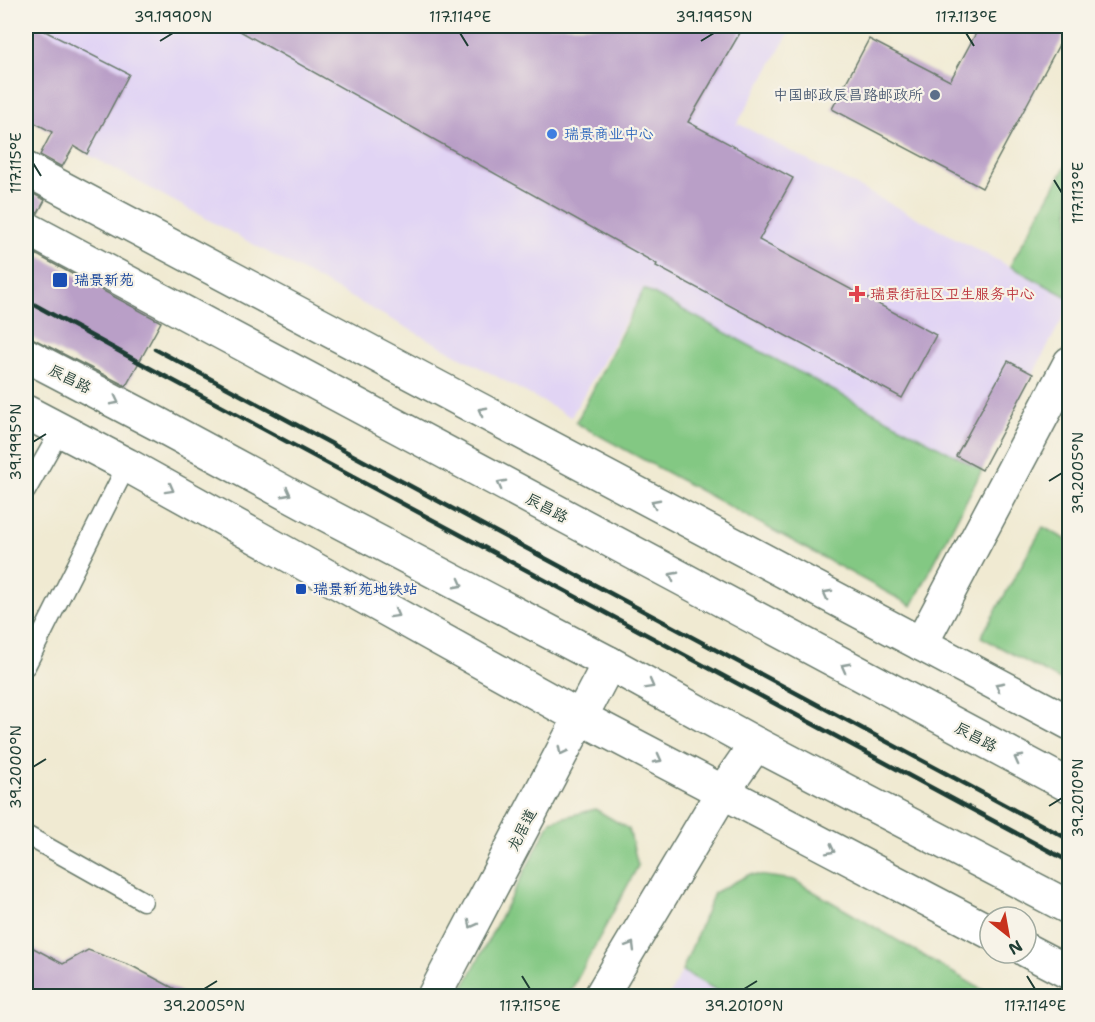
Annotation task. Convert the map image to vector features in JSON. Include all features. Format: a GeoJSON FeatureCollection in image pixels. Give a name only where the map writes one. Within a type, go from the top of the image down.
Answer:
{"type":"FeatureCollection","features":[{"type":"Feature","properties":{"kind":"main road"},"geometry":{"type":"LineString","coordinates":[[26,169],[1070,723]]}},
{"type":"Feature","properties":{"kind":"main road","name":"辰昌路"},"geometry":{"type":"LineString","coordinates":[[26,228],[1070,786]]}},
{"type":"Feature","properties":{"kind":"main road","name":"辰昌路"},"geometry":{"type":"LineString","coordinates":[[26,356],[1070,908]]}},
{"type":"Feature","properties":{"kind":"main road"},"geometry":{"type":"LineString","coordinates":[[921,644],[1070,363]]}},
{"type":"Feature","properties":{"kind":"main road"},"geometry":{"type":"LineString","coordinates":[[26,412],[127,465],[580,717],[978,926]]}},
{"type":"Feature","properties":{"kind":"main road","name":"龙居道"},"geometry":{"type":"LineString","coordinates":[[434,996],[609,663]]}},
{"type":"Feature","properties":{"kind":"main road"},"geometry":{"type":"LineString","coordinates":[[601,996],[722,793],[756,744]]}},
{"type":"Feature","properties":{"kind":"main road"},"geometry":{"type":"LineString","coordinates":[[1038,956],[1070,973]]}},
{"type":"Feature","properties":{"kind":"lane"},"geometry":{"type":"LineString","coordinates":[[26,491],[60,431]]}},
{"type":"Feature","properties":{"kind":"lane"},"geometry":{"type":"LineString","coordinates":[[26,666],[127,465]]}},
{"type":"Feature","properties":{"kind":"lane"},"geometry":{"type":"LineString","coordinates":[[26,834],[143,901]]}},
{"type":"Feature","properties":{"kind":"shaded area"},"geometry":{"type":"Polygon","coordinates":[[[35,26],[793,26],[736,126],[739,124],[1069,298],[1069,306],[982,470],[644,289],[571,417],[87,154],[129,74],[35,26]]]}},
{"type":"Feature","properties":{"kind":"shaded area"},"geometry":{"type":"Polygon","coordinates":[[[682,971],[727,996],[669,996],[682,971]]]}},
{"type":"Feature","properties":{"kind":"green space"},"geometry":{"type":"Polygon","coordinates":[[[1069,160],[1069,298],[1010,266],[1069,160]]]}},
{"type":"Feature","properties":{"kind":"green space"},"geometry":{"type":"Polygon","coordinates":[[[644,289],[982,470],[912,606],[576,423],[644,289]]]}},
{"type":"Feature","properties":{"kind":"green space"},"geometry":{"type":"Polygon","coordinates":[[[1043,527],[1069,541],[1069,685],[981,637],[1043,527]]]}},
{"type":"Feature","properties":{"kind":"green space"},"geometry":{"type":"Polygon","coordinates":[[[595,809],[629,829],[638,866],[568,996],[459,996],[551,821],[595,809]]]}},
{"type":"Feature","properties":{"kind":"green space"},"geometry":{"type":"Polygon","coordinates":[[[750,874],[794,880],[993,996],[727,996],[682,971],[714,893],[750,874]]]}},
{"type":"Feature","properties":{"kind":"building"},"geometry":{"type":"Polygon","coordinates":[[[26,26],[35,26],[129,74],[87,154],[74,146],[62,167],[40,155],[52,132],[26,118],[26,26]]]}},
{"type":"Feature","properties":{"kind":"building","name":"瑞景商业中心"},"geometry":{"type":"Polygon","coordinates":[[[231,26],[744,26],[688,122],[793,178],[759,240],[936,335],[902,398],[656,266],[657,264],[231,26]]]}},
{"type":"Feature","properties":{"kind":"building","name":"中国邮政辰昌路邮政所"},"geometry":{"type":"Polygon","coordinates":[[[980,26],[1069,26],[982,188],[832,109],[869,39],[950,81],[980,26]]]}},
{"type":"Feature","properties":{"kind":"building"},"geometry":{"type":"Polygon","coordinates":[[[26,190],[45,200],[38,213],[26,209],[26,190]]]}},
{"type":"Feature","properties":{"kind":"building","name":"瑞景新苑"},"geometry":{"type":"Polygon","coordinates":[[[26,249],[161,322],[126,386],[26,335],[26,249]]]}},
{"type":"Feature","properties":{"kind":"building"},"geometry":{"type":"Polygon","coordinates":[[[1008,361],[1033,374],[982,470],[956,456],[1008,361]]]}},
{"type":"Feature","properties":{"kind":"building"},"geometry":{"type":"Polygon","coordinates":[[[26,944],[63,964],[88,950],[132,966],[188,996],[26,996],[26,944]]]}},
{"type":"Feature","properties":{"kind":"railway"},"geometry":{"type":"LineString","coordinates":[[26,300],[1070,862]]}},
{"type":"Feature","properties":{"kind":"railway"},"geometry":{"type":"LineString","coordinates":[[155,349],[1070,840]]}},
{"type":"Feature","properties":{"kind":"place","name":"中国邮政辰昌路邮政所"},"geometry":{"type":"Point","coordinates":[935,95]}},
{"type":"Feature","properties":{"kind":"place","name":"瑞景商业中心"},"geometry":{"type":"Point","coordinates":[552,134]}},
{"type":"Feature","properties":{"kind":"place","name":"瑞景新苑"},"geometry":{"type":"Point","coordinates":[60,280]}},
{"type":"Feature","properties":{"kind":"place","name":"瑞景街社区卫生服务中心"},"geometry":{"type":"Point","coordinates":[857,294]}},
{"type":"Feature","properties":{"kind":"place","name":"瑞景新苑地铁站"},"geometry":{"type":"Point","coordinates":[301,589]}}]}
